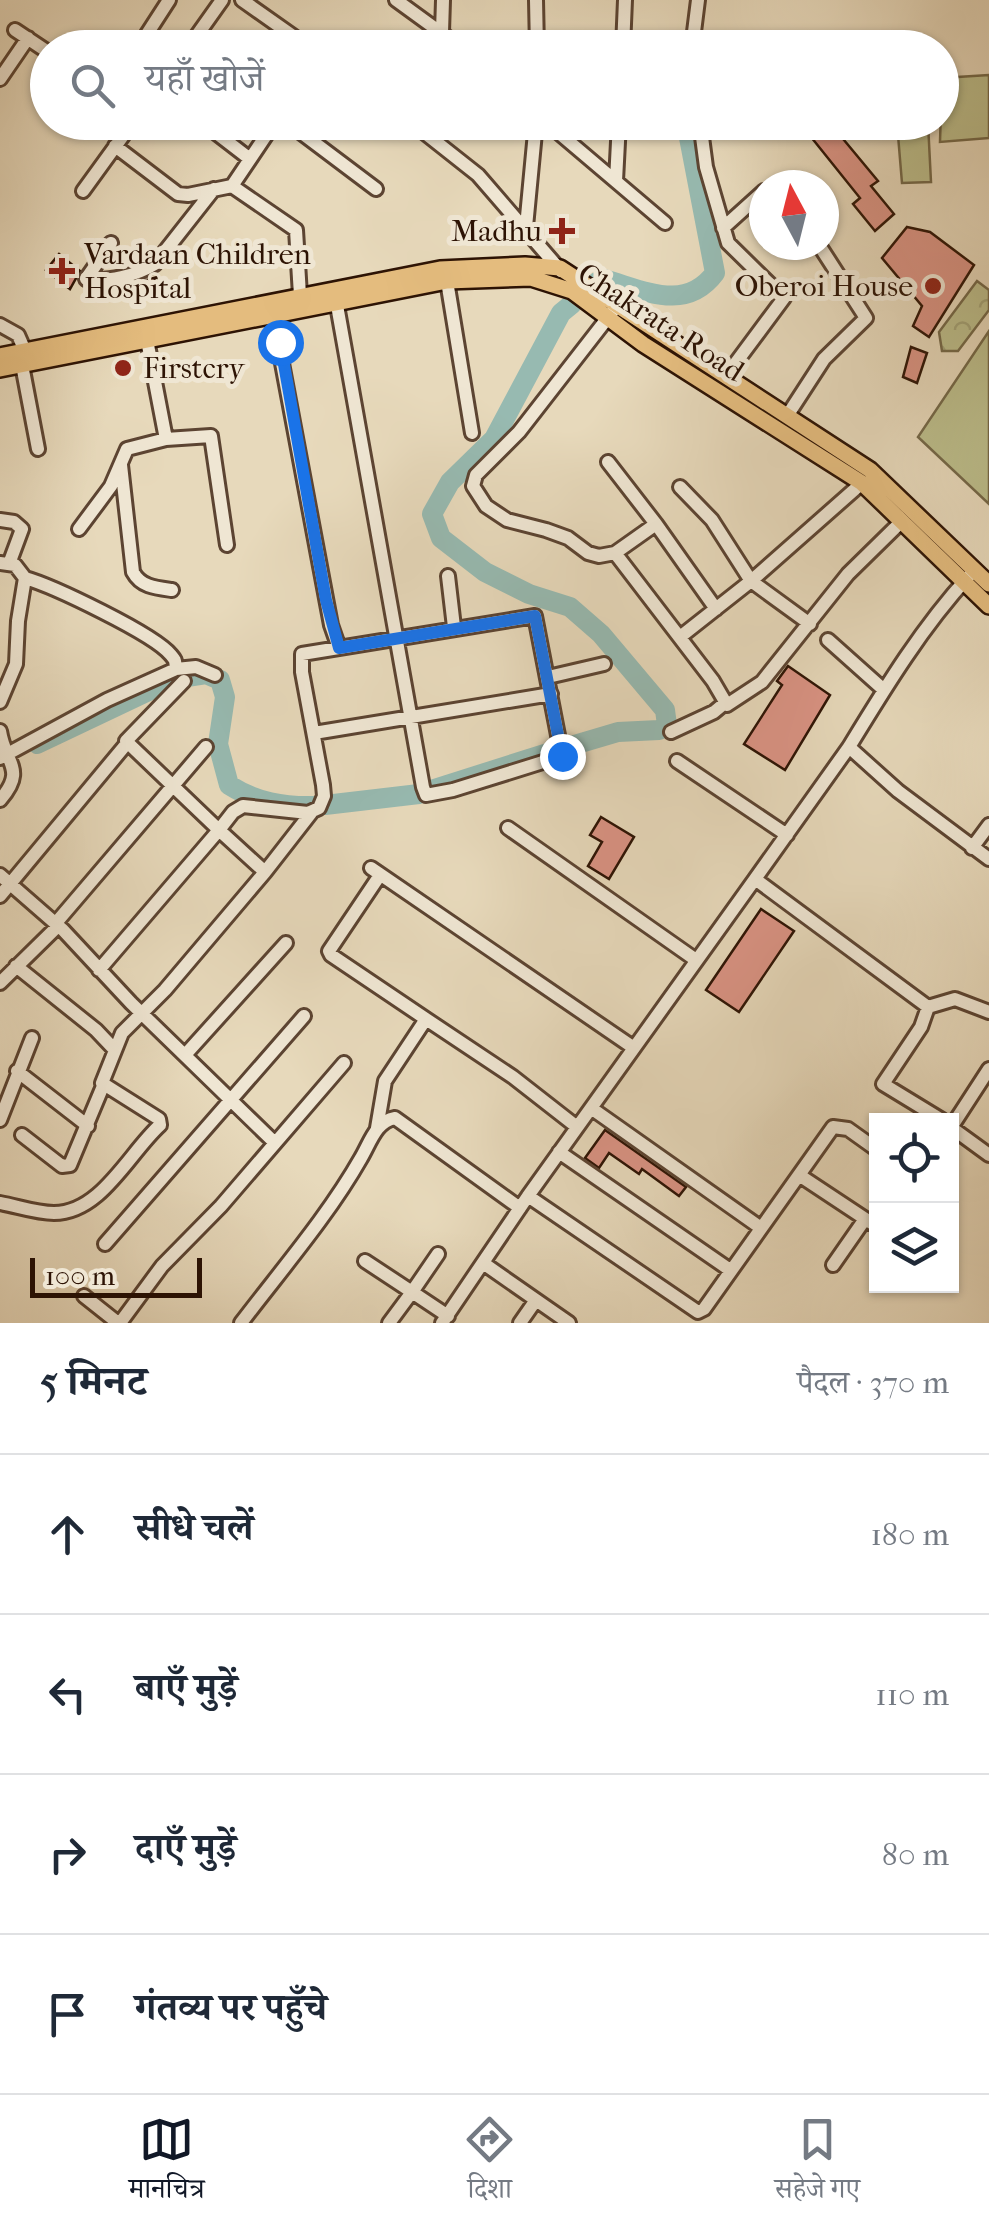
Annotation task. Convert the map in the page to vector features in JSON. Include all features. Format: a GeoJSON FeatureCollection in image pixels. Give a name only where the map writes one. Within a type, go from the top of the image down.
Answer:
{"type":"FeatureCollection","features":[{"type":"Feature","properties":{"kind":"main road","name":"Chakrata Road"},"geometry":{"type":"LineString","coordinates":[[0,356],[24,358],[147,340],[273,315],[440,269],[525,264],[560,268],[613,311],[643,344],[862,483],[969,576],[989,584]]}},
{"type":"Feature","properties":{"kind":"main road","name":"Chakrata Road"},"geometry":{"type":"LineString","coordinates":[[0,369],[24,358],[300,295],[335,296],[447,281],[530,278],[573,291],[613,311],[726,376],[870,470],[969,576],[989,606]]}},
{"type":"Feature","properties":{"kind":"street"},"geometry":{"type":"LineString","coordinates":[[150,30],[169,0]]}},
{"type":"Feature","properties":{"kind":"street"},"geometry":{"type":"LineString","coordinates":[[201,30],[222,0]]}},
{"type":"Feature","properties":{"kind":"street"},"geometry":{"type":"LineString","coordinates":[[242,0],[284,30]]}},
{"type":"Feature","properties":{"kind":"street"},"geometry":{"type":"LineString","coordinates":[[396,0],[439,30]]}},
{"type":"Feature","properties":{"kind":"street"},"geometry":{"type":"LineString","coordinates":[[442,30],[443,0]]}},
{"type":"Feature","properties":{"kind":"street"},"geometry":{"type":"LineString","coordinates":[[536,0],[536,30]]}},
{"type":"Feature","properties":{"kind":"street"},"geometry":{"type":"LineString","coordinates":[[624,30],[626,0]]}},
{"type":"Feature","properties":{"kind":"street"},"geometry":{"type":"LineString","coordinates":[[694,30],[698,0]]}},
{"type":"Feature","properties":{"kind":"street"},"geometry":{"type":"LineString","coordinates":[[0,79],[28,38],[15,30]]}},
{"type":"Feature","properties":{"kind":"street"},"geometry":{"type":"LineString","coordinates":[[83,191],[120,140]]}},
{"type":"Feature","properties":{"kind":"street"},"geometry":{"type":"LineString","coordinates":[[225,140],[250,159]]}},
{"type":"Feature","properties":{"kind":"street"},"geometry":{"type":"LineString","coordinates":[[116,146],[178,194],[232,186],[263,140]]}},
{"type":"Feature","properties":{"kind":"street"},"geometry":{"type":"LineString","coordinates":[[311,140],[376,189]]}},
{"type":"Feature","properties":{"kind":"street"},"geometry":{"type":"LineString","coordinates":[[434,140],[478,175],[526,226],[573,291]]}},
{"type":"Feature","properties":{"kind":"street"},"geometry":{"type":"LineString","coordinates":[[526,226],[534,140]]}},
{"type":"Feature","properties":{"kind":"street"},"geometry":{"type":"LineString","coordinates":[[567,140],[665,223]]}},
{"type":"Feature","properties":{"kind":"street"},"geometry":{"type":"LineString","coordinates":[[616,181],[618,140]]}},
{"type":"Feature","properties":{"kind":"street"},"geometry":{"type":"LineString","coordinates":[[702,140],[722,228],[734,250],[784,298],[726,376]]}},
{"type":"Feature","properties":{"kind":"street"},"geometry":{"type":"LineString","coordinates":[[232,186],[296,230],[300,295]]}},
{"type":"Feature","properties":{"kind":"street"},"geometry":{"type":"LineString","coordinates":[[111,243],[86,279],[98,281],[143,271],[154,264],[214,190]]}},
{"type":"Feature","properties":{"kind":"street"},"geometry":{"type":"LineString","coordinates":[[722,228],[749,205]]}},
{"type":"Feature","properties":{"kind":"street"},"geometry":{"type":"LineString","coordinates":[[787,416],[824,359],[866,318],[829,260]]}},
{"type":"Feature","properties":{"kind":"street"},"geometry":{"type":"LineString","coordinates":[[447,281],[472,433]]}},
{"type":"Feature","properties":{"kind":"street"},"geometry":{"type":"LineString","coordinates":[[99,970],[233,812],[243,806],[318,811],[324,796],[301,656],[398,636],[535,616],[563,754],[426,795],[423,787],[398,636],[335,296]]}},
{"type":"Feature","properties":{"kind":"street"},"geometry":{"type":"LineString","coordinates":[[613,311],[519,432],[472,480],[482,502],[507,520],[568,538],[598,556],[615,553],[656,524]]}},
{"type":"Feature","properties":{"kind":"street"},"geometry":{"type":"LineString","coordinates":[[273,315],[331,625],[339,648]]}},
{"type":"Feature","properties":{"kind":"street"},"geometry":{"type":"LineString","coordinates":[[0,324],[18,335],[38,448]]}},
{"type":"Feature","properties":{"kind":"street"},"geometry":{"type":"LineString","coordinates":[[147,340],[166,440]]}},
{"type":"Feature","properties":{"kind":"street"},"geometry":{"type":"LineString","coordinates":[[79,529],[98,507],[127,449],[205,434],[211,436],[227,545]]}},
{"type":"Feature","properties":{"kind":"street"},"geometry":{"type":"LineString","coordinates":[[608,462],[716,610]]}},
{"type":"Feature","properties":{"kind":"street"},"geometry":{"type":"LineString","coordinates":[[121,463],[133,572],[137,580],[148,586],[172,590]]}},
{"type":"Feature","properties":{"kind":"street"},"geometry":{"type":"LineString","coordinates":[[680,637],[862,483]]}},
{"type":"Feature","properties":{"kind":"street"},"geometry":{"type":"LineString","coordinates":[[680,488],[712,520],[752,580],[810,624]]}},
{"type":"Feature","properties":{"kind":"street"},"geometry":{"type":"LineString","coordinates":[[0,520],[14,522],[22,529],[4,564],[22,570],[25,578],[16,664],[1,693]]}},
{"type":"Feature","properties":{"kind":"street"},"geometry":{"type":"LineString","coordinates":[[615,553],[730,706],[758,687],[848,574],[902,521]]}},
{"type":"Feature","properties":{"kind":"street"},"geometry":{"type":"LineString","coordinates":[[448,576],[454,627]]}},
{"type":"Feature","properties":{"kind":"street"},"geometry":{"type":"LineString","coordinates":[[365,1260],[445,1319],[590,1108],[849,747],[884,690],[969,576]]}},
{"type":"Feature","properties":{"kind":"street"},"geometry":{"type":"LineString","coordinates":[[25,578],[51,586],[151,638],[170,652],[180,675]]}},
{"type":"Feature","properties":{"kind":"street"},"geometry":{"type":"LineString","coordinates":[[828,640],[884,690]]}},
{"type":"Feature","properties":{"kind":"street"},"geometry":{"type":"LineString","coordinates":[[548,676],[604,664]]}},
{"type":"Feature","properties":{"kind":"street"},"geometry":{"type":"LineString","coordinates":[[4,756],[57,725],[196,667],[215,675]]}},
{"type":"Feature","properties":{"kind":"street"},"geometry":{"type":"LineString","coordinates":[[180,675],[128,742],[3,885],[57,925],[141,1014],[275,1142]]}},
{"type":"Feature","properties":{"kind":"street"},"geometry":{"type":"LineString","coordinates":[[314,733],[551,694]]}},
{"type":"Feature","properties":{"kind":"street"},"geometry":{"type":"LineString","coordinates":[[671,732],[714,712],[726,702]]}},
{"type":"Feature","properties":{"kind":"street"},"geometry":{"type":"LineString","coordinates":[[0,731],[4,756],[15,776],[14,784],[0,800]]}},
{"type":"Feature","properties":{"kind":"street"},"geometry":{"type":"LineString","coordinates":[[128,742],[264,872]]}},
{"type":"Feature","properties":{"kind":"street"},"geometry":{"type":"LineString","coordinates":[[849,747],[898,792],[989,860]]}},
{"type":"Feature","properties":{"kind":"street"},"geometry":{"type":"LineString","coordinates":[[0,983],[57,925],[206,748]]}},
{"type":"Feature","properties":{"kind":"street"},"geometry":{"type":"LineString","coordinates":[[677,761],[786,835]]}},
{"type":"Feature","properties":{"kind":"street"},"geometry":{"type":"LineString","coordinates":[[22,1135],[66,1167],[88,1126],[122,1032],[165,990],[311,813]]}},
{"type":"Feature","properties":{"kind":"street"},"geometry":{"type":"LineString","coordinates":[[972,848],[989,825]]}},
{"type":"Feature","properties":{"kind":"street"},"geometry":{"type":"LineString","coordinates":[[508,828],[696,960]]}},
{"type":"Feature","properties":{"kind":"street"},"geometry":{"type":"LineString","coordinates":[[578,1126],[513,1077],[330,955],[331,946],[375,871],[634,1048]]}},
{"type":"Feature","properties":{"kind":"street"},"geometry":{"type":"LineString","coordinates":[[755,879],[928,1008]]}},
{"type":"Feature","properties":{"kind":"street"},"geometry":{"type":"LineString","coordinates":[[185,1055],[286,942]]}},
{"type":"Feature","properties":{"kind":"street"},"geometry":{"type":"LineString","coordinates":[[16,966],[114,1049]]}},
{"type":"Feature","properties":{"kind":"street"},"geometry":{"type":"LineString","coordinates":[[928,1008],[955,999],[989,1012]]}},
{"type":"Feature","properties":{"kind":"street"},"geometry":{"type":"LineString","coordinates":[[928,1008],[921,1027],[883,1084],[931,1113]]}},
{"type":"Feature","properties":{"kind":"street"},"geometry":{"type":"LineString","coordinates":[[105,1244],[304,1016]]}},
{"type":"Feature","properties":{"kind":"street"},"geometry":{"type":"LineString","coordinates":[[378,1128],[385,1081],[426,1019]]}},
{"type":"Feature","properties":{"kind":"street"},"geometry":{"type":"LineString","coordinates":[[0,1120],[32,1038]]}},
{"type":"Feature","properties":{"kind":"street"},"geometry":{"type":"LineString","coordinates":[[84,1296],[119,1323],[162,1266],[183,1248],[344,1063]]}},
{"type":"Feature","properties":{"kind":"street"},"geometry":{"type":"LineString","coordinates":[[959,1116],[989,1068]]}},
{"type":"Feature","properties":{"kind":"street"},"geometry":{"type":"LineString","coordinates":[[18,1071],[88,1126]]}},
{"type":"Feature","properties":{"kind":"street"},"geometry":{"type":"LineString","coordinates":[[0,1203],[55,1213],[70,1210],[86,1204],[118,1174],[161,1122],[103,1086]]}},
{"type":"Feature","properties":{"kind":"street"},"geometry":{"type":"LineString","coordinates":[[590,1108],[760,1228]]}},
{"type":"Feature","properties":{"kind":"street"},"geometry":{"type":"LineString","coordinates":[[241,1323],[388,1119],[395,1118],[694,1311],[704,1309],[836,1126],[848,1129],[869,1144]]}},
{"type":"Feature","properties":{"kind":"street"},"geometry":{"type":"LineString","coordinates":[[959,1132],[989,1154]]}},
{"type":"Feature","properties":{"kind":"street"},"geometry":{"type":"LineString","coordinates":[[559,1152],[730,1270]]}},
{"type":"Feature","properties":{"kind":"street"},"geometry":{"type":"LineString","coordinates":[[799,1174],[869,1222]]}},
{"type":"Feature","properties":{"kind":"street"},"geometry":{"type":"LineString","coordinates":[[834,1265],[869,1225]]}},
{"type":"Feature","properties":{"kind":"street"},"geometry":{"type":"LineString","coordinates":[[389,1323],[438,1254]]}},
{"type":"Feature","properties":{"kind":"street"},"geometry":{"type":"LineString","coordinates":[[483,1263],[569,1323]]}},
{"type":"Feature","properties":{"kind":"street"},"geometry":{"type":"LineString","coordinates":[[520,1323],[536,1300]]}},
{"type":"Feature","properties":{"kind":"green space"},"geometry":{"type":"Polygon","coordinates":[[[989,75],[989,138],[940,142],[959,140],[959,77],[989,75]]]}},
{"type":"Feature","properties":{"kind":"green space"},"geometry":{"type":"Polygon","coordinates":[[[898,140],[929,140],[931,182],[902,183],[898,140]]]}},
{"type":"Feature","properties":{"kind":"green space"},"geometry":{"type":"Polygon","coordinates":[[[977,281],[989,290],[989,310],[958,351],[942,351],[939,332],[977,281]]]}},
{"type":"Feature","properties":{"kind":"green space"},"geometry":{"type":"Polygon","coordinates":[[[989,331],[989,504],[918,437],[989,331]]]}},
{"type":"Feature","properties":{"kind":"building"},"geometry":{"type":"Polygon","coordinates":[[[813,140],[844,140],[878,181],[871,186],[894,214],[875,231],[853,204],[860,198],[813,140]]]}},
{"type":"Feature","properties":{"kind":"building","name":"Oberoi House"},"geometry":{"type":"Polygon","coordinates":[[[907,227],[930,232],[974,265],[929,337],[913,326],[922,306],[882,258],[907,227]]]}},
{"type":"Feature","properties":{"kind":"building"},"geometry":{"type":"Polygon","coordinates":[[[59,254],[80,271],[70,289],[46,270],[59,254]]]}},
{"type":"Feature","properties":{"kind":"building"},"geometry":{"type":"Polygon","coordinates":[[[157,277],[160,291],[117,299],[115,289],[157,277]]]}},
{"type":"Feature","properties":{"kind":"building"},"geometry":{"type":"Polygon","coordinates":[[[911,347],[927,353],[917,383],[903,377],[911,347]]]}},
{"type":"Feature","properties":{"kind":"building"},"geometry":{"type":"Polygon","coordinates":[[[788,666],[830,695],[785,770],[744,744],[782,685],[777,681],[788,666]]]}},
{"type":"Feature","properties":{"kind":"building"},"geometry":{"type":"Polygon","coordinates":[[[601,817],[634,837],[609,879],[588,866],[602,842],[590,835],[601,817]]]}},
{"type":"Feature","properties":{"kind":"building"},"geometry":{"type":"Polygon","coordinates":[[[761,909],[794,931],[739,1012],[706,990],[761,909]]]}},
{"type":"Feature","properties":{"kind":"building"},"geometry":{"type":"Polygon","coordinates":[[[605,1130],[686,1187],[679,1196],[642,1169],[639,1174],[609,1153],[599,1168],[585,1158],[605,1130]]]}},
{"type":"Feature","properties":{"kind":"waterway"},"geometry":{"type":"LineString","coordinates":[[597,282],[603,279],[677,295],[691,292],[715,273],[689,140]]}},
{"type":"Feature","properties":{"kind":"waterway"},"geometry":{"type":"LineString","coordinates":[[564,748],[618,732],[659,730],[667,725],[665,710],[601,634],[570,607],[529,594],[485,572],[441,538],[432,514],[450,482],[494,439],[561,313],[572,304]]}},
{"type":"Feature","properties":{"kind":"waterway"},"geometry":{"type":"LineString","coordinates":[[37,744],[174,679],[206,674],[220,680],[225,697],[218,744],[229,785],[270,802],[316,806]]}},
{"type":"Feature","properties":{"kind":"waterway"},"geometry":{"type":"LineString","coordinates":[[428,791],[554,751]]}},
{"type":"Feature","properties":{"kind":"waterway"},"geometry":{"type":"LineString","coordinates":[[325,805],[419,794]]}},
{"type":"Feature","properties":{"kind":"place","name":"Madhu"},"geometry":{"type":"Point","coordinates":[562,231]}},
{"type":"Feature","properties":{"kind":"place","name":"Vardaan Children Hospital"},"geometry":{"type":"Point","coordinates":[62,271]}},
{"type":"Feature","properties":{"kind":"place","name":"Oberoi House"},"geometry":{"type":"Point","coordinates":[933,286]}},
{"type":"Feature","properties":{"kind":"place","name":"Firstcry"},"geometry":{"type":"Point","coordinates":[123,368]}},
{"type":"Feature","properties":{"kind":"route"},"geometry":{"type":"LineString","coordinates":[[280,342],[326,600],[339,648],[535,616],[562,756]]}}]}
